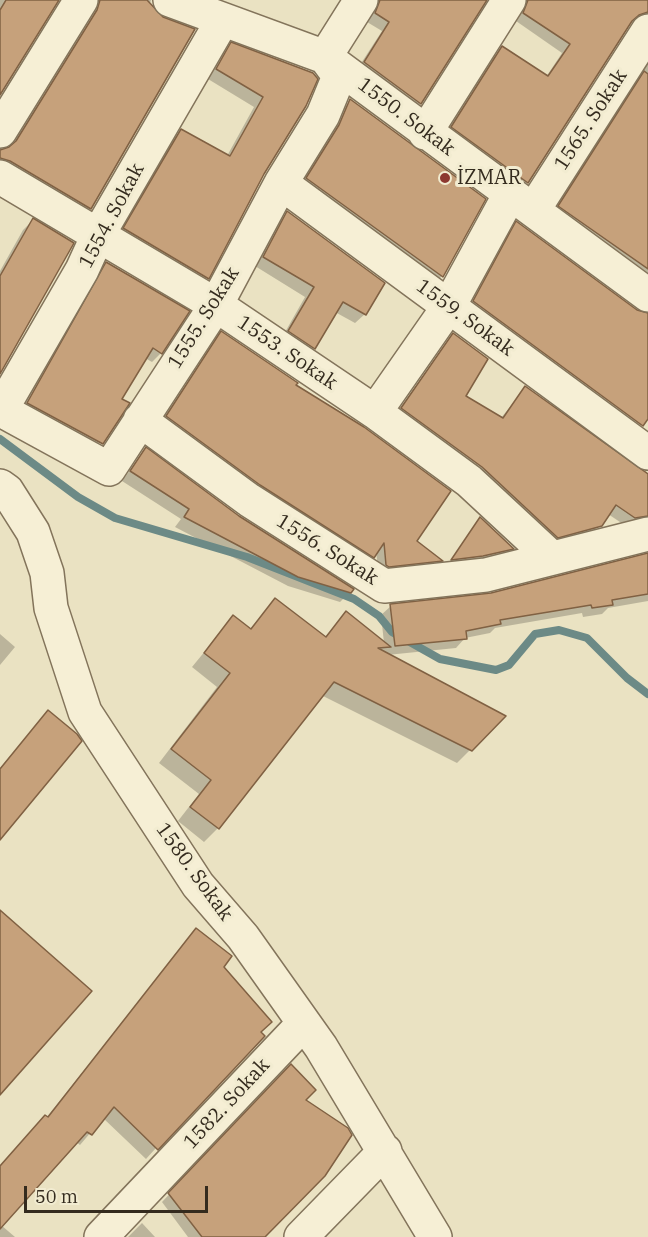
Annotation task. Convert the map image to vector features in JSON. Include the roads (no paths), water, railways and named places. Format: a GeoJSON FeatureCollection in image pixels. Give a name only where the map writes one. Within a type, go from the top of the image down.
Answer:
{"type":"FeatureCollection","features":[{"type":"Feature","properties":{"kind":"street"},"geometry":{"type":"LineString","coordinates":[[0,131],[81,0]]}},
{"type":"Feature","properties":{"kind":"street","name":"1550. Sokak"},"geometry":{"type":"LineString","coordinates":[[170,0],[325,57],[425,133],[522,201],[541,219],[646,290]]}},
{"type":"Feature","properties":{"kind":"street"},"geometry":{"type":"LineString","coordinates":[[425,133],[509,0]]}},
{"type":"Feature","properties":{"kind":"street"},"geometry":{"type":"LineString","coordinates":[[325,57],[356,2]]}},
{"type":"Feature","properties":{"kind":"street","name":"1554. Sokak"},"geometry":{"type":"LineString","coordinates":[[1,410],[82,270],[98,234],[222,21]]}},
{"type":"Feature","properties":{"kind":"street","name":"1565. Sokak"},"geometry":{"type":"LineString","coordinates":[[375,412],[522,201],[648,31]]}},
{"type":"Feature","properties":{"kind":"street","name":"1555. Sokak"},"geometry":{"type":"LineString","coordinates":[[1,410],[109,469],[216,305],[281,183],[323,115],[339,76],[325,57]]}},
{"type":"Feature","properties":{"kind":"street","name":"1553. Sokak"},"geometry":{"type":"LineString","coordinates":[[0,177],[216,305],[375,412],[469,481],[552,558]]}},
{"type":"Feature","properties":{"kind":"street","name":"1559. Sokak"},"geometry":{"type":"LineString","coordinates":[[281,183],[648,453]]}},
{"type":"Feature","properties":{"kind":"street","name":"1556. Sokak"},"geometry":{"type":"LineString","coordinates":[[140,420],[249,500],[384,586],[486,575],[648,534]]}},
{"type":"Feature","properties":{"kind":"street","name":"1580. Sokak"},"geometry":{"type":"LineString","coordinates":[[0,486],[8,491],[33,532],[47,573],[51,608],[85,712],[198,885],[243,937],[304,1023],[385,1151],[435,1237]]}},
{"type":"Feature","properties":{"kind":"street","name":"1582. Sokak"},"geometry":{"type":"LineString","coordinates":[[100,1237],[304,1023]]}},
{"type":"Feature","properties":{"kind":"street"},"geometry":{"type":"LineString","coordinates":[[301,1237],[385,1151]]}},
{"type":"Feature","properties":{"kind":"waterway"},"geometry":{"type":"LineString","coordinates":[[0,439],[78,497],[115,518],[247,557],[354,599],[379,616],[392,632],[440,659],[496,670],[509,665],[535,634],[559,630],[587,638],[627,678],[648,694]]}},
{"type":"Feature","properties":{"kind":"place","name":"İZMAR"},"geometry":{"type":"Point","coordinates":[445,178]}}]}
